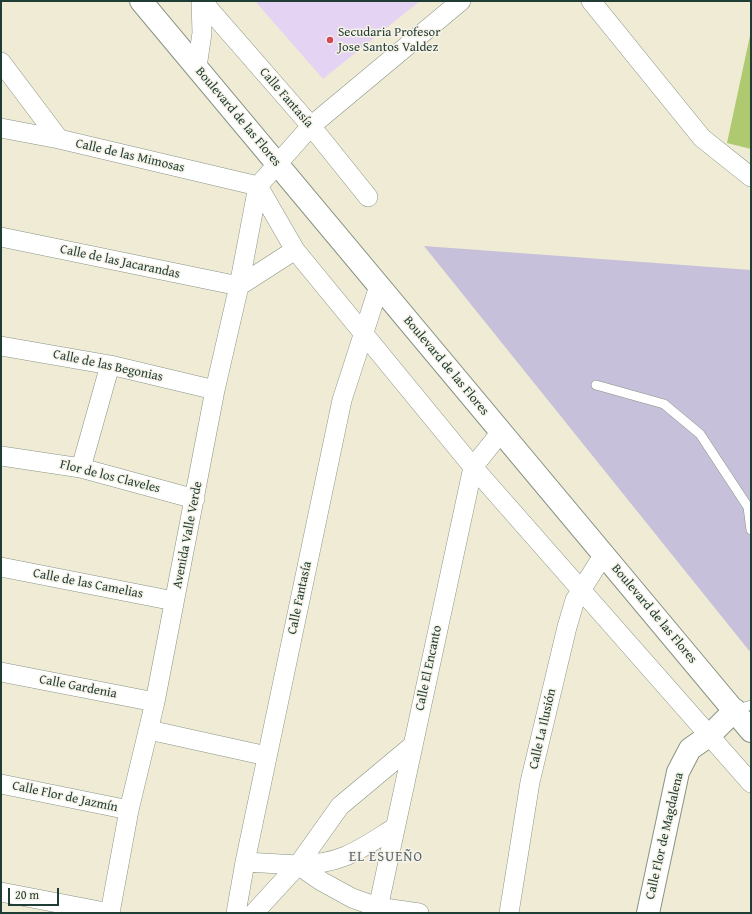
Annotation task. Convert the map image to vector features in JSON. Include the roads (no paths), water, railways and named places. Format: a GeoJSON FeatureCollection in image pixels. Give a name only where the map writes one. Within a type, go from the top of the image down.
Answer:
{"type":"FeatureCollection","features":[{"type":"Feature","properties":{"kind":"street"},"geometry":{"type":"LineString","coordinates":[[197,67],[202,33],[201,1]]}},
{"type":"Feature","properties":{"kind":"street","name":"Calle Fantasía"},"geometry":{"type":"LineString","coordinates":[[201,1],[311,126],[368,197]]}},
{"type":"Feature","properties":{"kind":"street"},"geometry":{"type":"LineString","coordinates":[[461,1],[311,126],[258,186],[295,250],[473,467],[751,783]]}},
{"type":"Feature","properties":{"kind":"street"},"geometry":{"type":"LineString","coordinates":[[591,1],[702,138],[751,177]]}},
{"type":"Feature","properties":{"kind":"street","name":"Boulevard de las Flores"},"geometry":{"type":"LineString","coordinates":[[145,2],[277,164],[604,554],[743,708],[751,730]]}},
{"type":"Feature","properties":{"kind":"street"},"geometry":{"type":"LineString","coordinates":[[1,62],[59,139]]}},
{"type":"Feature","properties":{"kind":"street","name":"Calle de las Mimosas"},"geometry":{"type":"LineString","coordinates":[[1,128],[59,139],[258,186]]}},
{"type":"Feature","properties":{"kind":"street","name":"Avenida Valle Verde"},"geometry":{"type":"LineString","coordinates":[[110,913],[130,810],[155,702],[215,390],[239,286],[258,186]]}},
{"type":"Feature","properties":{"kind":"street","name":"Calle de las Jacarandas"},"geometry":{"type":"LineString","coordinates":[[1,237],[239,286]]}},
{"type":"Feature","properties":{"kind":"street"},"geometry":{"type":"LineString","coordinates":[[239,286],[295,250]]}},
{"type":"Feature","properties":{"kind":"street","name":"Calle Fantasía"},"geometry":{"type":"LineString","coordinates":[[236,913],[245,862],[342,400],[379,286]]}},
{"type":"Feature","properties":{"kind":"street","name":"Calle de las Begonias"},"geometry":{"type":"LineString","coordinates":[[1,346],[110,365],[215,390]]}},
{"type":"Feature","properties":{"kind":"street"},"geometry":{"type":"LineString","coordinates":[[80,468],[110,365]]}},
{"type":"Feature","properties":{"kind":"street","name":"Calle El Encanto"},"geometry":{"type":"LineString","coordinates":[[377,910],[473,467],[501,432]]}},
{"type":"Feature","properties":{"kind":"street","name":"Flor de los Claveles"},"geometry":{"type":"LineString","coordinates":[[1,456],[80,468],[195,499]]}},
{"type":"Feature","properties":{"kind":"street","name":"Calle La Ilusión"},"geometry":{"type":"LineString","coordinates":[[509,913],[530,782],[567,627],[575,600],[604,554]]}},
{"type":"Feature","properties":{"kind":"street","name":"Calle de las Camelias"},"geometry":{"type":"LineString","coordinates":[[1,567],[174,601]]}},
{"type":"Feature","properties":{"kind":"street","name":"Calle Gardenia"},"geometry":{"type":"LineString","coordinates":[[1,672],[155,702]]}},
{"type":"Feature","properties":{"kind":"street","name":"Calle Flor de Magdalena"},"geometry":{"type":"LineString","coordinates":[[648,913],[678,772],[690,749],[743,708]]}},
{"type":"Feature","properties":{"kind":"street"},"geometry":{"type":"LineString","coordinates":[[148,730],[267,756]]}},
{"type":"Feature","properties":{"kind":"street"},"geometry":{"type":"LineString","coordinates":[[254,913],[298,865],[340,806],[412,746]]}},
{"type":"Feature","properties":{"kind":"street","name":"Calle Flor de Jazmín"},"geometry":{"type":"LineString","coordinates":[[1,784],[130,810]]}},
{"type":"Feature","properties":{"kind":"street"},"geometry":{"type":"LineString","coordinates":[[245,862],[298,865],[318,864],[348,856],[394,828]]}},
{"type":"Feature","properties":{"kind":"street"},"geometry":{"type":"LineString","coordinates":[[298,865],[340,892],[377,910],[419,913]]}},
{"type":"Feature","properties":{"kind":"street"},"geometry":{"type":"LineString","coordinates":[[1,892],[110,913]]}},
{"type":"Feature","properties":{"kind":"lane"},"geometry":{"type":"LineString","coordinates":[[596,385],[664,404],[700,434],[748,507],[751,530]]}},
{"type":"Feature","properties":{"kind":"place","name":"Secudaria Profesor Jose Santos Valdez"},"geometry":{"type":"Point","coordinates":[330,40]}},
{"type":"Feature","properties":{"kind":"district","name":"EL ESUEÑO"},"geometry":{"type":"Point","coordinates":[386,857]}}]}
